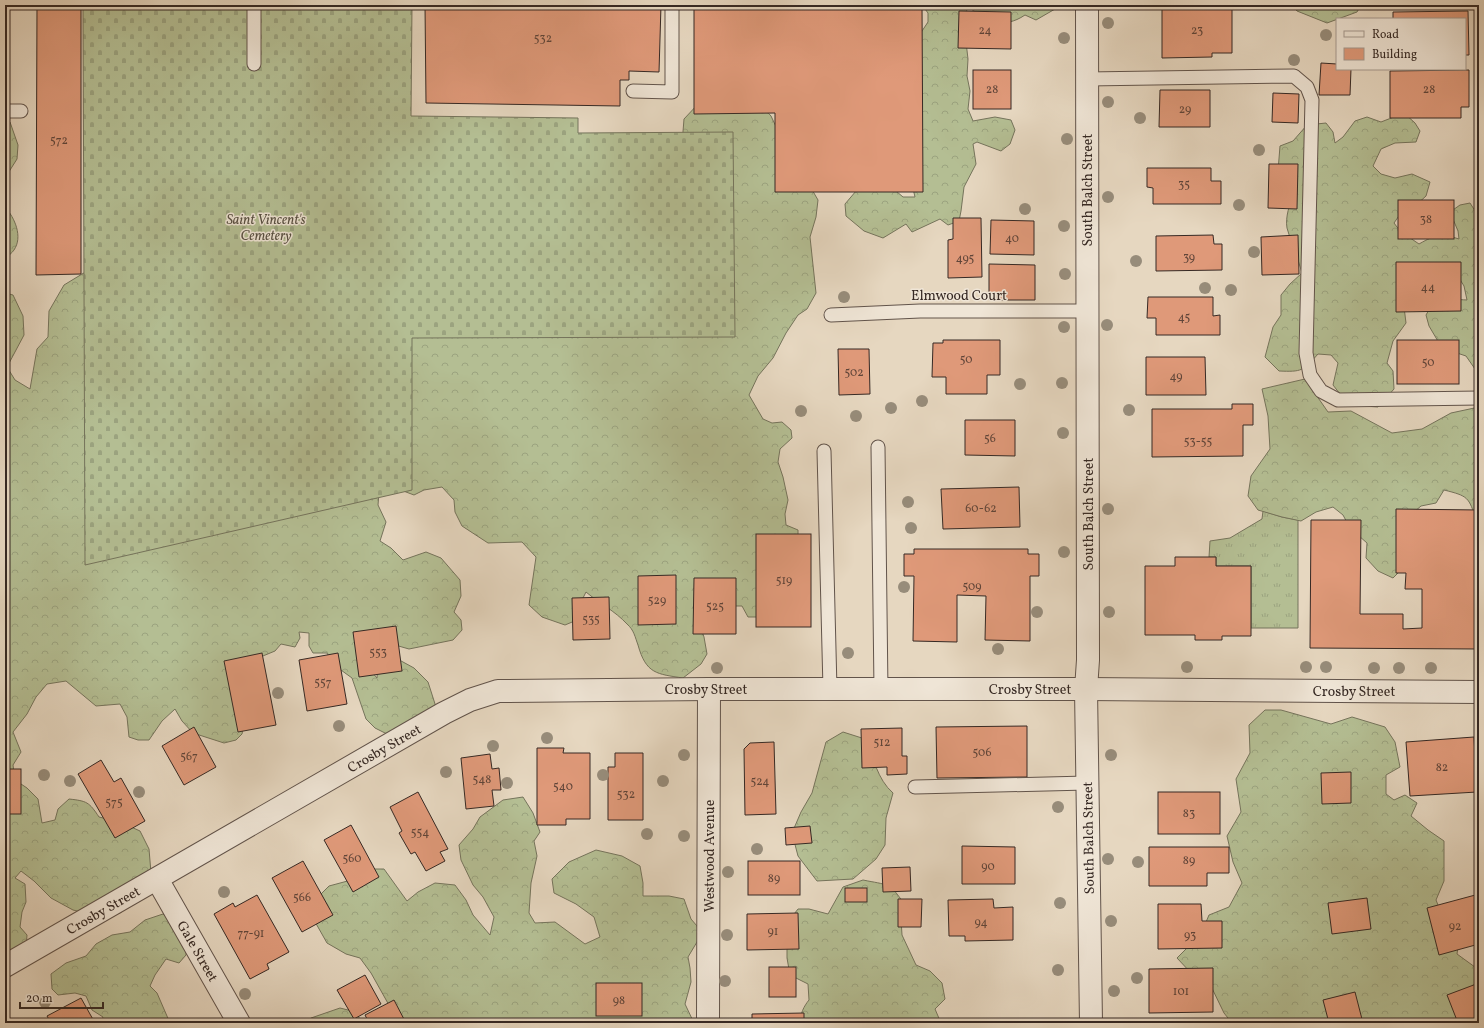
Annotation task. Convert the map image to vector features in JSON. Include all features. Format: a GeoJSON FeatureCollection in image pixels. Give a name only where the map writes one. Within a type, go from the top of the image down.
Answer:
{"type":"FeatureCollection","features":[{"type":"Feature","properties":{"kind":"street","name":"South Balch Street"},"geometry":{"type":"LineString","coordinates":[[1087,5],[1088,660],[1086,689],[1091,1023]]}},
{"type":"Feature","properties":{"kind":"street","name":"Crosby Street"},"geometry":{"type":"LineString","coordinates":[[5,966],[412,732],[470,700],[498,691],[710,689],[1086,689],[1479,692]]}},
{"type":"Feature","properties":{"kind":"street","name":"Westwood Avenue"},"geometry":{"type":"LineString","coordinates":[[708,1023],[710,689]]}},
{"type":"Feature","properties":{"kind":"street","name":"Gale Street"},"geometry":{"type":"LineString","coordinates":[[157,879],[239,1023]]}},
{"type":"Feature","properties":{"kind":"lane"},"geometry":{"type":"LineString","coordinates":[[254,5],[254,64]]}},
{"type":"Feature","properties":{"kind":"lane"},"geometry":{"type":"LineString","coordinates":[[633,91],[672,92],[672,5]]}},
{"type":"Feature","properties":{"kind":"lane"},"geometry":{"type":"LineString","coordinates":[[1087,79],[1294,76],[1307,87],[1312,100],[1306,352],[1310,375],[1321,391],[1338,400],[1479,398]]}},
{"type":"Feature","properties":{"kind":"lane"},"geometry":{"type":"LineString","coordinates":[[5,111],[21,111]]}},
{"type":"Feature","properties":{"kind":"lane","name":"Elmwood Court"},"geometry":{"type":"LineString","coordinates":[[831,315],[920,311],[1088,311]]}},
{"type":"Feature","properties":{"kind":"lane"},"geometry":{"type":"LineString","coordinates":[[878,447],[881,690]]}},
{"type":"Feature","properties":{"kind":"lane"},"geometry":{"type":"LineString","coordinates":[[824,451],[830,689]]}},
{"type":"Feature","properties":{"kind":"lane"},"geometry":{"type":"LineString","coordinates":[[915,787],[1087,783]]}},
{"type":"Feature","properties":{"kind":"green space","name":"Saint Vincent's Cemetery"},"geometry":{"type":"Polygon","coordinates":[[[83,5],[412,5],[411,116],[578,118],[578,133],[733,132],[735,337],[412,338],[412,490],[85,565],[83,5]]]}},
{"type":"Feature","properties":{"kind":"green space"},"geometry":{"type":"Polygon","coordinates":[[[922,5],[1062,5],[1036,20],[1025,15],[1009,22],[995,22],[968,7],[962,23],[968,59],[967,76],[970,91],[968,109],[973,121],[995,117],[1011,120],[1015,130],[1010,144],[1001,151],[977,142],[973,144],[976,164],[964,187],[959,221],[948,225],[940,219],[912,232],[906,224],[883,238],[864,231],[846,216],[845,204],[862,184],[882,179],[903,197],[915,197],[911,180],[914,43],[928,22],[928,13],[922,5]]]}},
{"type":"Feature","properties":{"kind":"green space"},"geometry":{"type":"Polygon","coordinates":[[[1292,5],[1361,5],[1357,12],[1341,18],[1336,18],[1336,20],[1327,23],[1297,11],[1292,5]]]}},
{"type":"Feature","properties":{"kind":"green space"},"geometry":{"type":"Polygon","coordinates":[[[757,101],[771,116],[779,133],[818,200],[816,217],[810,237],[816,293],[807,309],[798,315],[786,333],[773,358],[758,376],[749,395],[763,419],[772,423],[782,422],[791,430],[792,438],[780,449],[778,462],[788,500],[785,514],[786,525],[798,530],[798,539],[764,617],[748,617],[742,606],[724,606],[699,623],[704,637],[707,654],[701,664],[683,678],[659,673],[654,671],[645,662],[634,634],[629,626],[586,592],[580,604],[577,620],[565,625],[542,617],[529,605],[536,557],[522,542],[488,543],[462,526],[455,512],[454,500],[442,487],[424,490],[414,495],[398,489],[379,493],[378,505],[386,522],[380,541],[391,548],[403,560],[426,552],[441,558],[460,580],[461,596],[454,612],[461,620],[462,630],[453,640],[409,649],[395,645],[371,671],[377,678],[378,664],[392,656],[414,668],[428,682],[436,707],[387,734],[375,728],[366,719],[352,678],[334,665],[327,653],[313,653],[309,646],[309,633],[299,632],[300,638],[295,647],[281,644],[275,651],[258,658],[242,734],[236,740],[224,743],[193,733],[182,721],[175,709],[162,721],[149,740],[138,740],[129,737],[127,717],[120,704],[96,706],[66,681],[47,684],[36,697],[27,714],[13,732],[21,752],[13,765],[15,780],[27,788],[38,799],[42,823],[55,820],[58,809],[69,799],[87,803],[93,808],[99,817],[120,822],[140,831],[149,849],[151,873],[137,901],[120,913],[101,917],[73,910],[51,898],[34,881],[21,871],[15,878],[25,884],[26,902],[22,912],[20,927],[27,935],[26,949],[5,960],[5,293],[13,295],[23,316],[24,335],[7,367],[15,380],[30,389],[37,349],[48,337],[49,311],[64,285],[92,268],[682,144],[684,119],[699,103],[757,101]]]}},
{"type":"Feature","properties":{"kind":"green space"},"geometry":{"type":"Polygon","coordinates":[[[1404,113],[1415,123],[1420,131],[1416,142],[1395,143],[1381,149],[1373,166],[1381,174],[1395,178],[1412,174],[1430,182],[1426,196],[1415,206],[1405,207],[1394,223],[1400,231],[1419,244],[1435,236],[1443,235],[1459,239],[1458,231],[1450,212],[1460,205],[1470,203],[1479,217],[1479,371],[1475,369],[1466,356],[1442,348],[1429,326],[1426,315],[1434,305],[1443,301],[1467,300],[1464,286],[1456,273],[1404,307],[1406,323],[1393,341],[1387,363],[1393,371],[1394,389],[1378,407],[1362,406],[1340,394],[1333,385],[1338,363],[1331,355],[1318,354],[1309,364],[1297,371],[1279,371],[1265,357],[1273,327],[1281,315],[1281,295],[1302,273],[1287,228],[1287,215],[1293,194],[1278,171],[1280,146],[1293,141],[1307,125],[1326,123],[1333,132],[1335,143],[1343,137],[1355,121],[1367,117],[1381,122],[1404,113]]]}},
{"type":"Feature","properties":{"kind":"green space"},"geometry":{"type":"Polygon","coordinates":[[[5,120],[10,122],[18,145],[17,159],[5,178],[5,120]]]}},
{"type":"Feature","properties":{"kind":"green space"},"geometry":{"type":"Polygon","coordinates":[[[5,207],[15,222],[18,239],[14,250],[5,259],[5,207]]]}},
{"type":"Feature","properties":{"kind":"green space"},"geometry":{"type":"Polygon","coordinates":[[[1305,379],[1328,412],[1351,411],[1392,433],[1422,429],[1451,413],[1479,407],[1479,521],[1476,520],[1469,502],[1463,496],[1444,490],[1436,503],[1421,506],[1407,518],[1405,566],[1393,578],[1378,571],[1366,558],[1367,543],[1350,528],[1343,515],[1333,507],[1316,512],[1301,521],[1258,510],[1248,496],[1251,476],[1270,449],[1268,416],[1262,389],[1305,379]]]}},
{"type":"Feature","properties":{"kind":"green space"},"geometry":{"type":"Polygon","coordinates":[[[1263,511],[1298,520],[1298,628],[1251,628],[1251,566],[1216,566],[1216,557],[1209,557],[1210,541],[1230,538],[1262,519],[1263,511]]]}},
{"type":"Feature","properties":{"kind":"green space"},"geometry":{"type":"Polygon","coordinates":[[[1265,710],[1281,710],[1331,724],[1352,717],[1385,727],[1395,742],[1400,767],[1386,775],[1386,794],[1394,800],[1405,795],[1417,803],[1411,816],[1444,841],[1444,881],[1436,900],[1444,920],[1459,940],[1457,954],[1479,970],[1479,1023],[1232,1023],[1224,1013],[1208,980],[1192,974],[1177,958],[1201,934],[1209,915],[1229,907],[1242,883],[1233,862],[1227,836],[1241,812],[1236,779],[1250,753],[1249,725],[1265,710]]]}},
{"type":"Feature","properties":{"kind":"green space"},"geometry":{"type":"Polygon","coordinates":[[[843,732],[865,739],[879,775],[893,793],[886,818],[885,845],[876,859],[853,879],[817,881],[798,856],[792,833],[801,812],[812,793],[826,742],[843,732]]]}},
{"type":"Feature","properties":{"kind":"green space"},"geometry":{"type":"Polygon","coordinates":[[[523,797],[533,813],[540,832],[534,841],[537,856],[531,883],[529,913],[535,923],[555,922],[585,944],[600,937],[594,917],[576,904],[554,893],[552,879],[569,862],[596,850],[622,856],[640,866],[643,883],[643,896],[669,896],[684,899],[691,919],[697,926],[700,937],[688,957],[691,982],[685,1004],[694,1023],[399,1023],[371,973],[360,958],[346,954],[327,943],[314,920],[314,901],[329,886],[355,879],[368,869],[384,869],[407,901],[418,892],[435,883],[455,885],[466,900],[473,915],[490,935],[494,917],[483,897],[473,885],[461,860],[459,845],[473,829],[480,817],[503,800],[523,797]]]}},
{"type":"Feature","properties":{"kind":"green space"},"geometry":{"type":"Polygon","coordinates":[[[863,880],[883,884],[891,888],[904,904],[901,919],[902,935],[916,965],[930,971],[942,983],[945,999],[935,1009],[941,1023],[800,1023],[803,1010],[809,1000],[808,984],[790,975],[787,958],[787,923],[798,909],[809,909],[828,914],[843,887],[863,880]]]}},
{"type":"Feature","properties":{"kind":"green space"},"geometry":{"type":"Polygon","coordinates":[[[163,914],[173,923],[187,940],[186,955],[179,963],[166,959],[155,975],[150,986],[157,993],[170,1023],[101,1023],[103,1017],[92,1010],[86,996],[75,993],[58,995],[52,989],[51,974],[66,963],[86,956],[96,944],[112,935],[130,932],[145,920],[163,914]]]}},
{"type":"Feature","properties":{"kind":"green space"},"geometry":{"type":"Polygon","coordinates":[[[340,1008],[356,1012],[362,1023],[305,1023],[311,1018],[340,1008]]]}},
{"type":"Feature","properties":{"kind":"building"},"geometry":{"type":"Polygon","coordinates":[[[37,5],[81,5],[81,274],[36,275],[37,5]]]}},
{"type":"Feature","properties":{"kind":"building"},"geometry":{"type":"Polygon","coordinates":[[[425,5],[661,5],[659,72],[629,71],[629,80],[620,80],[620,106],[426,103],[425,5]]]}},
{"type":"Feature","properties":{"kind":"building"},"geometry":{"type":"Polygon","coordinates":[[[694,5],[922,5],[923,192],[775,192],[775,113],[694,114],[694,5]]]}},
{"type":"Feature","properties":{"kind":"building"},"geometry":{"type":"Polygon","coordinates":[[[1232,7],[1232,53],[1212,53],[1212,57],[1162,58],[1162,8],[1232,7]]]}},
{"type":"Feature","properties":{"kind":"building"},"geometry":{"type":"Polygon","coordinates":[[[959,11],[1011,12],[1011,49],[958,48],[959,11]]]}},
{"type":"Feature","properties":{"kind":"building"},"geometry":{"type":"Polygon","coordinates":[[[1468,11],[1469,55],[1466,55],[1466,18],[1393,18],[1393,12],[1468,11]]]}},
{"type":"Feature","properties":{"kind":"building"},"geometry":{"type":"Polygon","coordinates":[[[1321,63],[1336,64],[1336,70],[1351,70],[1350,95],[1319,95],[1321,63]]]}},
{"type":"Feature","properties":{"kind":"building"},"geometry":{"type":"Polygon","coordinates":[[[973,70],[1011,70],[1011,109],[973,109],[973,70]]]}},
{"type":"Feature","properties":{"kind":"building"},"geometry":{"type":"Polygon","coordinates":[[[1469,70],[1469,107],[1461,107],[1461,118],[1390,118],[1390,71],[1469,70]]]}},
{"type":"Feature","properties":{"kind":"building"},"geometry":{"type":"Polygon","coordinates":[[[1160,90],[1210,90],[1210,127],[1159,127],[1160,90]]]}},
{"type":"Feature","properties":{"kind":"building"},"geometry":{"type":"Polygon","coordinates":[[[1273,93],[1299,94],[1298,123],[1272,122],[1273,93]]]}},
{"type":"Feature","properties":{"kind":"building"},"geometry":{"type":"Polygon","coordinates":[[[1269,164],[1298,164],[1297,209],[1268,208],[1269,164]]]}},
{"type":"Feature","properties":{"kind":"building"},"geometry":{"type":"Polygon","coordinates":[[[1147,168],[1211,168],[1211,181],[1221,181],[1221,204],[1153,204],[1153,188],[1147,187],[1147,168]]]}},
{"type":"Feature","properties":{"kind":"building"},"geometry":{"type":"Polygon","coordinates":[[[1398,200],[1454,200],[1454,239],[1398,239],[1398,200]]]}},
{"type":"Feature","properties":{"kind":"building"},"geometry":{"type":"Polygon","coordinates":[[[953,218],[981,218],[982,277],[948,278],[948,240],[953,239],[953,218]]]}},
{"type":"Feature","properties":{"kind":"building"},"geometry":{"type":"Polygon","coordinates":[[[991,220],[1034,221],[1034,255],[990,254],[991,220]]]}},
{"type":"Feature","properties":{"kind":"building"},"geometry":{"type":"Polygon","coordinates":[[[1213,235],[1214,244],[1222,244],[1222,270],[1156,271],[1156,236],[1213,235]]]}},
{"type":"Feature","properties":{"kind":"building"},"geometry":{"type":"Polygon","coordinates":[[[1298,235],[1299,274],[1262,275],[1261,237],[1298,235]]]}},
{"type":"Feature","properties":{"kind":"building"},"geometry":{"type":"Polygon","coordinates":[[[1396,262],[1461,262],[1461,311],[1396,312],[1396,262]]]}},
{"type":"Feature","properties":{"kind":"building"},"geometry":{"type":"Polygon","coordinates":[[[989,264],[1035,265],[1035,300],[989,300],[989,264]]]}},
{"type":"Feature","properties":{"kind":"building"},"geometry":{"type":"Polygon","coordinates":[[[1148,297],[1213,297],[1213,316],[1220,315],[1220,335],[1156,335],[1156,318],[1147,318],[1148,297]]]}},
{"type":"Feature","properties":{"kind":"building"},"geometry":{"type":"Polygon","coordinates":[[[943,340],[1000,340],[1000,375],[987,375],[987,394],[946,394],[946,377],[932,377],[933,343],[943,343],[943,340]]]}},
{"type":"Feature","properties":{"kind":"building"},"geometry":{"type":"Polygon","coordinates":[[[1397,340],[1459,340],[1459,384],[1397,384],[1397,340]]]}},
{"type":"Feature","properties":{"kind":"building"},"geometry":{"type":"Polygon","coordinates":[[[838,349],[869,349],[870,394],[839,395],[838,349]]]}},
{"type":"Feature","properties":{"kind":"building"},"geometry":{"type":"Polygon","coordinates":[[[1146,357],[1205,357],[1206,395],[1146,395],[1146,357]]]}},
{"type":"Feature","properties":{"kind":"building"},"geometry":{"type":"Polygon","coordinates":[[[1232,404],[1253,404],[1253,425],[1243,425],[1243,456],[1152,457],[1152,409],[1232,409],[1232,404]]]}},
{"type":"Feature","properties":{"kind":"building"},"geometry":{"type":"Polygon","coordinates":[[[965,420],[1015,420],[1015,456],[965,455],[965,420]]]}},
{"type":"Feature","properties":{"kind":"building"},"geometry":{"type":"Polygon","coordinates":[[[1019,487],[1020,527],[943,529],[941,489],[1019,487]]]}},
{"type":"Feature","properties":{"kind":"building"},"geometry":{"type":"Polygon","coordinates":[[[1396,509],[1479,510],[1479,556],[1476,556],[1476,629],[1479,629],[1479,649],[1310,648],[1311,520],[1361,520],[1360,614],[1403,614],[1403,629],[1422,628],[1422,589],[1405,589],[1406,573],[1396,573],[1396,509]]]}},
{"type":"Feature","properties":{"kind":"building"},"geometry":{"type":"Polygon","coordinates":[[[756,534],[811,534],[811,627],[756,627],[756,534]]]}},
{"type":"Feature","properties":{"kind":"building"},"geometry":{"type":"Polygon","coordinates":[[[914,549],[1028,549],[1028,554],[1039,554],[1039,576],[1030,576],[1030,641],[985,640],[986,596],[957,595],[957,642],[913,641],[914,576],[904,576],[904,554],[914,554],[914,549]]]}},
{"type":"Feature","properties":{"kind":"building"},"geometry":{"type":"Polygon","coordinates":[[[1175,557],[1216,557],[1216,566],[1251,566],[1251,636],[1222,636],[1222,640],[1195,640],[1195,635],[1145,635],[1145,566],[1175,566],[1175,557]]]}},
{"type":"Feature","properties":{"kind":"building"},"geometry":{"type":"Polygon","coordinates":[[[676,575],[676,624],[638,625],[638,576],[676,575]]]}},
{"type":"Feature","properties":{"kind":"building"},"geometry":{"type":"Polygon","coordinates":[[[694,578],[736,578],[736,634],[693,634],[694,578]]]}},
{"type":"Feature","properties":{"kind":"building"},"geometry":{"type":"Polygon","coordinates":[[[609,597],[610,639],[573,640],[572,598],[609,597]]]}},
{"type":"Feature","properties":{"kind":"building"},"geometry":{"type":"Polygon","coordinates":[[[396,626],[402,671],[359,677],[353,632],[396,626]]]}},
{"type":"Feature","properties":{"kind":"building"},"geometry":{"type":"Polygon","coordinates":[[[262,653],[276,725],[238,732],[224,661],[262,653]]]}},
{"type":"Feature","properties":{"kind":"building"},"geometry":{"type":"Polygon","coordinates":[[[338,653],[347,704],[307,711],[299,660],[338,653]]]}},
{"type":"Feature","properties":{"kind":"building"},"geometry":{"type":"Polygon","coordinates":[[[1027,726],[1027,777],[937,778],[936,727],[1027,726]]]}},
{"type":"Feature","properties":{"kind":"building"},"geometry":{"type":"Polygon","coordinates":[[[194,727],[216,767],[184,785],[162,746],[194,727]]]}},
{"type":"Feature","properties":{"kind":"building"},"geometry":{"type":"Polygon","coordinates":[[[902,728],[902,756],[907,756],[907,774],[887,775],[887,767],[862,768],[861,729],[902,728]]]}},
{"type":"Feature","properties":{"kind":"building"},"geometry":{"type":"Polygon","coordinates":[[[1474,737],[1477,792],[1410,796],[1406,742],[1474,737]]]}},
{"type":"Feature","properties":{"kind":"building"},"geometry":{"type":"Polygon","coordinates":[[[774,742],[776,814],[745,815],[744,749],[750,743],[774,742]]]}},
{"type":"Feature","properties":{"kind":"building"},"geometry":{"type":"Polygon","coordinates":[[[537,748],[564,748],[563,753],[590,753],[590,819],[566,819],[566,825],[537,825],[537,748]]]}},
{"type":"Feature","properties":{"kind":"building"},"geometry":{"type":"Polygon","coordinates":[[[615,753],[643,753],[643,820],[608,820],[608,767],[615,767],[615,753]]]}},
{"type":"Feature","properties":{"kind":"building"},"geometry":{"type":"Polygon","coordinates":[[[490,754],[492,769],[499,768],[501,790],[492,790],[494,806],[466,809],[461,758],[490,754]]]}},
{"type":"Feature","properties":{"kind":"building"},"geometry":{"type":"Polygon","coordinates":[[[101,760],[114,782],[121,778],[145,821],[115,838],[78,774],[101,760]]]}},
{"type":"Feature","properties":{"kind":"building"},"geometry":{"type":"Polygon","coordinates":[[[5,769],[21,769],[21,814],[5,814],[5,769]]]}},
{"type":"Feature","properties":{"kind":"building"},"geometry":{"type":"Polygon","coordinates":[[[1351,772],[1351,803],[1322,804],[1321,773],[1351,772]]]}},
{"type":"Feature","properties":{"kind":"building"},"geometry":{"type":"Polygon","coordinates":[[[418,792],[448,849],[440,852],[445,861],[426,871],[415,852],[411,854],[399,833],[402,831],[390,807],[418,792]]]}},
{"type":"Feature","properties":{"kind":"building"},"geometry":{"type":"Polygon","coordinates":[[[1158,792],[1220,792],[1220,834],[1158,834],[1158,792]]]}},
{"type":"Feature","properties":{"kind":"building"},"geometry":{"type":"Polygon","coordinates":[[[351,825],[379,877],[353,892],[324,840],[351,825]]]}},
{"type":"Feature","properties":{"kind":"building"},"geometry":{"type":"Polygon","coordinates":[[[810,826],[812,843],[786,845],[785,828],[810,826]]]}},
{"type":"Feature","properties":{"kind":"building"},"geometry":{"type":"Polygon","coordinates":[[[962,846],[1015,847],[1015,884],[962,884],[962,846]]]}},
{"type":"Feature","properties":{"kind":"building"},"geometry":{"type":"Polygon","coordinates":[[[1149,847],[1229,847],[1229,873],[1207,873],[1207,886],[1149,886],[1149,847]]]}},
{"type":"Feature","properties":{"kind":"building"},"geometry":{"type":"Polygon","coordinates":[[[303,861],[333,915],[302,932],[272,878],[303,861]]]}},
{"type":"Feature","properties":{"kind":"building"},"geometry":{"type":"Polygon","coordinates":[[[748,861],[800,861],[800,895],[748,895],[748,861]]]}},
{"type":"Feature","properties":{"kind":"building"},"geometry":{"type":"Polygon","coordinates":[[[910,867],[911,891],[883,892],[882,868],[910,867]]]}},
{"type":"Feature","properties":{"kind":"building"},"geometry":{"type":"Polygon","coordinates":[[[845,888],[867,888],[867,902],[845,902],[845,888]]]}},
{"type":"Feature","properties":{"kind":"building"},"geometry":{"type":"Polygon","coordinates":[[[1479,894],[1479,944],[1439,955],[1427,908],[1479,894]]]}},
{"type":"Feature","properties":{"kind":"building"},"geometry":{"type":"Polygon","coordinates":[[[257,895],[289,952],[267,964],[269,969],[250,979],[214,914],[233,903],[235,907],[257,895]]]}},
{"type":"Feature","properties":{"kind":"building"},"geometry":{"type":"Polygon","coordinates":[[[1367,898],[1371,929],[1332,934],[1328,903],[1367,898]]]}},
{"type":"Feature","properties":{"kind":"building"},"geometry":{"type":"Polygon","coordinates":[[[898,899],[922,899],[921,927],[898,927],[898,899]]]}},
{"type":"Feature","properties":{"kind":"building"},"geometry":{"type":"Polygon","coordinates":[[[993,899],[994,908],[1013,907],[1013,940],[965,941],[965,936],[949,936],[948,900],[993,899]]]}},
{"type":"Feature","properties":{"kind":"building"},"geometry":{"type":"Polygon","coordinates":[[[1158,904],[1201,904],[1202,921],[1222,921],[1222,948],[1158,949],[1158,904]]]}},
{"type":"Feature","properties":{"kind":"building"},"geometry":{"type":"Polygon","coordinates":[[[798,913],[799,949],[747,950],[747,914],[798,913]]]}},
{"type":"Feature","properties":{"kind":"building"},"geometry":{"type":"Polygon","coordinates":[[[769,967],[796,967],[796,997],[769,997],[769,967]]]}},
{"type":"Feature","properties":{"kind":"building"},"geometry":{"type":"Polygon","coordinates":[[[1213,968],[1213,1012],[1149,1013],[1149,969],[1213,968]]]}},
{"type":"Feature","properties":{"kind":"building"},"geometry":{"type":"Polygon","coordinates":[[[365,975],[381,1004],[354,1019],[337,990],[365,975]]]}},
{"type":"Feature","properties":{"kind":"building"},"geometry":{"type":"Polygon","coordinates":[[[596,983],[642,983],[642,1016],[596,1016],[596,983]]]}},
{"type":"Feature","properties":{"kind":"building"},"geometry":{"type":"Polygon","coordinates":[[[1479,983],[1479,1023],[1458,1023],[1447,995],[1479,983]]]}},
{"type":"Feature","properties":{"kind":"building"},"geometry":{"type":"Polygon","coordinates":[[[1355,992],[1363,1023],[1329,1023],[1323,1000],[1355,992]]]}},
{"type":"Feature","properties":{"kind":"building"},"geometry":{"type":"Polygon","coordinates":[[[81,998],[95,1023],[51,1023],[47,1016],[81,998]]]}},
{"type":"Feature","properties":{"kind":"building"},"geometry":{"type":"Polygon","coordinates":[[[394,1000],[406,1023],[369,1023],[365,1015],[394,1000]]]}},
{"type":"Feature","properties":{"kind":"building"},"geometry":{"type":"Polygon","coordinates":[[[804,1013],[804,1023],[752,1023],[752,1014],[804,1013]]]}},
{"type":"Feature","properties":{"kind":"building"},"geometry":{"type":"Polygon","coordinates":[[[964,1021],[994,1021],[994,1023],[964,1023],[964,1021]]]}}]}
